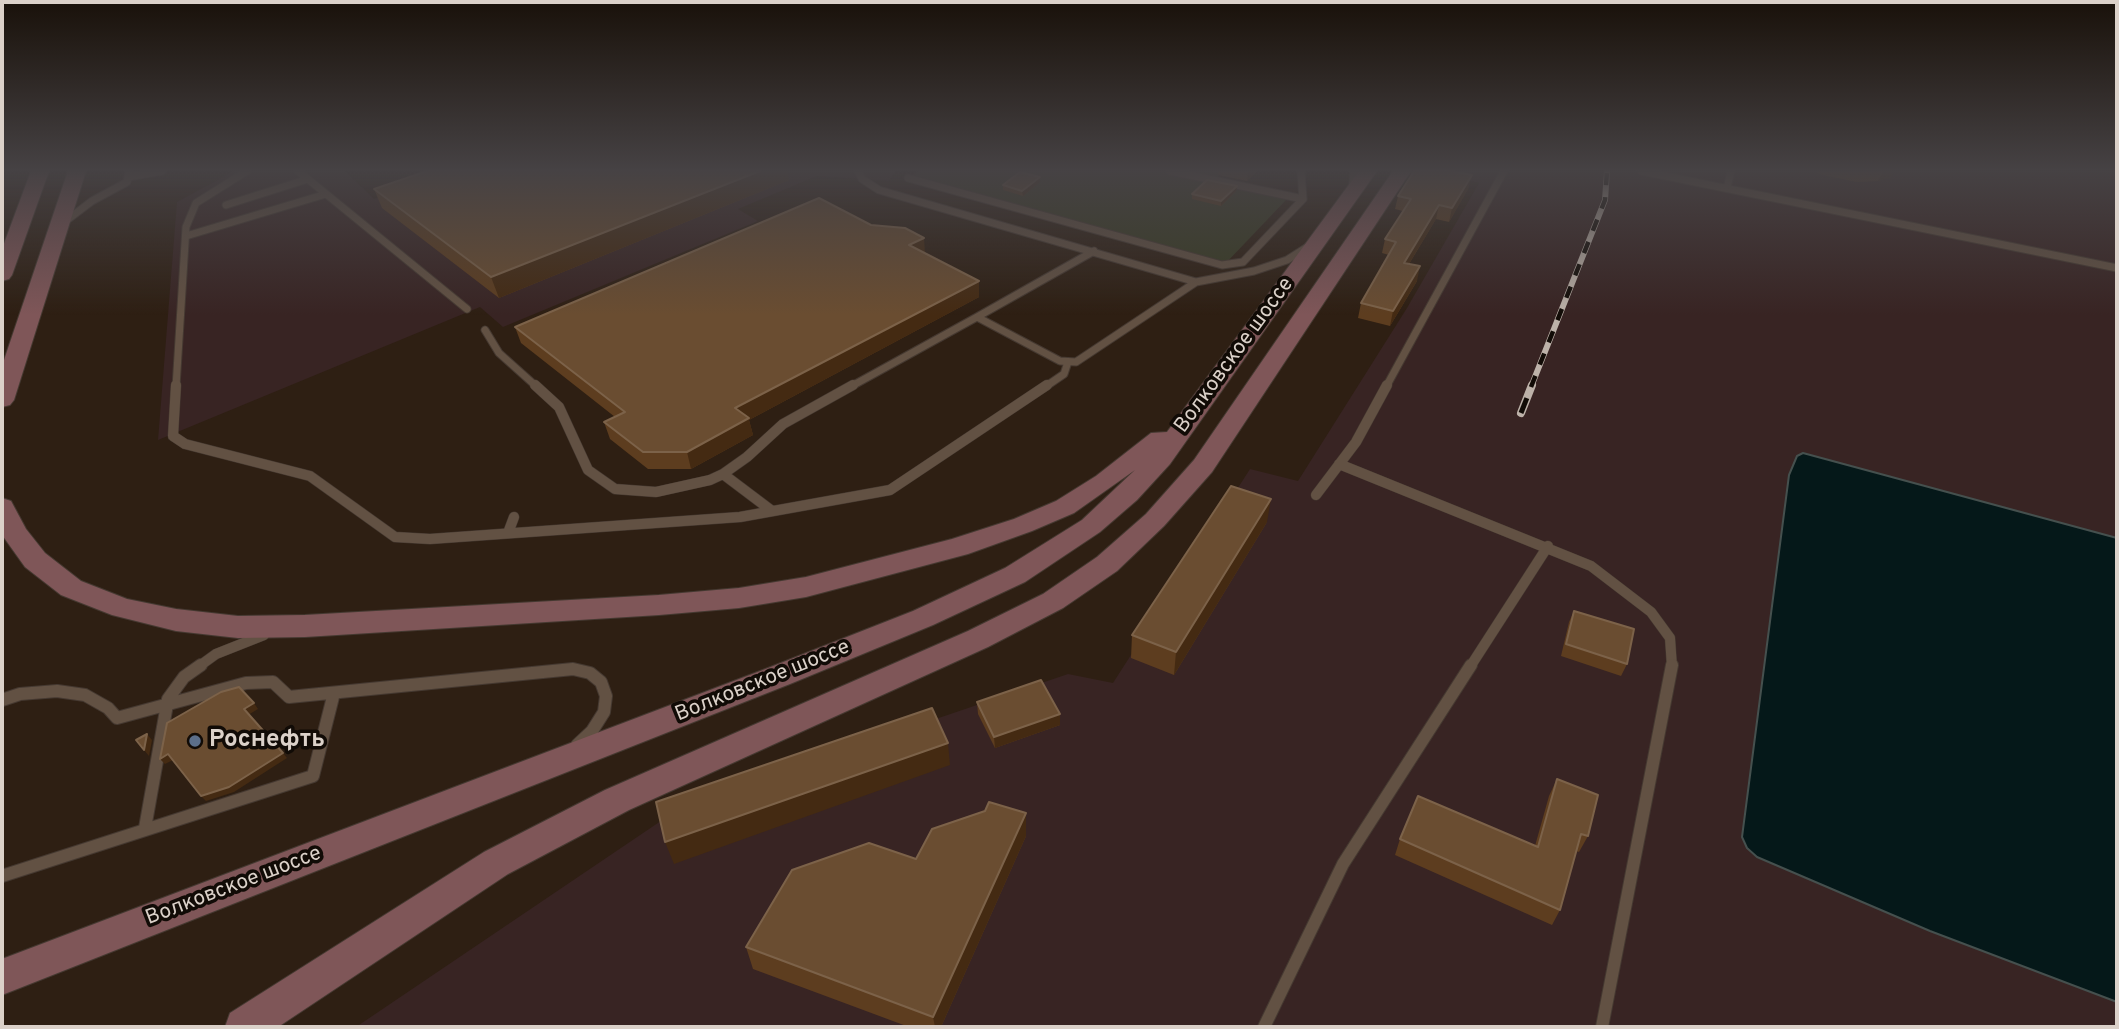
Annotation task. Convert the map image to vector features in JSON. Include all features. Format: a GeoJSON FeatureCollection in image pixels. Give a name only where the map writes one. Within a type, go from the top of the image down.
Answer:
{"type":"FeatureCollection","features":[{"type":"Feature","properties":{"kind":"main road"},"geometry":{"type":"LineString","coordinates":[[2,275],[22,219]]}},
{"type":"Feature","properties":{"kind":"main road"},"geometry":{"type":"LineString","coordinates":[[2,400],[62,219]]}},
{"type":"Feature","properties":{"kind":"main road","name":"Волковское шоссе"},"geometry":{"type":"LineString","coordinates":[[2,977],[779,676],[923,618],[1015,575],[1091,526],[1128,494],[1161,458],[1334,219]]}},
{"type":"Feature","properties":{"kind":"main road","name":"Волковское шоссе"},"geometry":{"type":"LineString","coordinates":[[244,1027],[496,863],[617,800],[978,639],[1053,601],[1107,564],[1155,520],[1203,466],[1370,219]]}},
{"type":"Feature","properties":{"kind":"main road"},"geometry":{"type":"LineString","coordinates":[[2,507],[13,533],[36,560],[71,588],[122,608],[176,620],[237,627],[305,626],[739,598],[806,587],[880,570],[958,547],[1065,506],[1105,482],[1149,450],[1227,369]]}},
{"type":"Feature","properties":{"kind":"lane"},"geometry":{"type":"LineString","coordinates":[[60,226],[69,219]]}},
{"type":"Feature","properties":{"kind":"lane"},"geometry":{"type":"LineString","coordinates":[[189,219],[186,227],[173,436],[186,444],[310,476],[395,537],[430,539],[740,517],[890,490],[1064,374],[1068,362]]}},
{"type":"Feature","properties":{"kind":"lane"},"geometry":{"type":"LineString","coordinates":[[186,236],[250,219]]}},
{"type":"Feature","properties":{"kind":"lane"},"geometry":{"type":"LineString","coordinates":[[357,219],[467,309]]}},
{"type":"Feature","properties":{"kind":"lane"},"geometry":{"type":"LineString","coordinates":[[981,219],[1196,282]]}},
{"type":"Feature","properties":{"kind":"lane"},"geometry":{"type":"LineString","coordinates":[[1056,219],[1222,265],[1243,262],[1284,219]]}},
{"type":"Feature","properties":{"kind":"lane"},"geometry":{"type":"LineString","coordinates":[[1316,495],[1356,442],[1478,219]]}},
{"type":"Feature","properties":{"kind":"lane"},"geometry":{"type":"LineString","coordinates":[[1878,219],[2117,268]]}},
{"type":"Feature","properties":{"kind":"lane"},"geometry":{"type":"LineString","coordinates":[[977,317],[1060,361],[1068,362],[1084,358],[1196,282],[1254,271],[1287,260],[1319,240]]}},
{"type":"Feature","properties":{"kind":"lane"},"geometry":{"type":"LineString","coordinates":[[485,330],[499,353],[559,407],[588,470],[615,489],[656,492],[710,480],[723,474],[747,457],[783,424],[1094,251]]}},
{"type":"Feature","properties":{"kind":"lane"},"geometry":{"type":"LineString","coordinates":[[1339,464],[1548,546],[1591,566],[1651,612],[1670,638],[1672,671],[1602,1027]]}},
{"type":"Feature","properties":{"kind":"lane"},"geometry":{"type":"LineString","coordinates":[[723,474],[772,511]]}},
{"type":"Feature","properties":{"kind":"lane"},"geometry":{"type":"LineString","coordinates":[[508,533],[514,517]]}},
{"type":"Feature","properties":{"kind":"lane"},"geometry":{"type":"LineString","coordinates":[[1264,1027],[1343,864],[1548,546]]}},
{"type":"Feature","properties":{"kind":"lane"},"geometry":{"type":"LineString","coordinates":[[145,828],[168,699],[184,677],[216,654],[252,638],[305,626]]}},
{"type":"Feature","properties":{"kind":"lane"},"geometry":{"type":"LineString","coordinates":[[2,700],[20,694],[57,691],[85,695],[108,708],[117,719],[246,683],[273,682],[289,697],[552,669],[573,669],[590,673],[601,682],[607,696],[604,712],[592,731],[574,747],[537,770]]}},
{"type":"Feature","properties":{"kind":"lane"},"geometry":{"type":"LineString","coordinates":[[3,876],[313,776],[334,693]]}},
{"type":"Feature","properties":{"kind":"shaded area"},"geometry":{"type":"Polygon","coordinates":[[[176,219],[758,221],[503,327],[480,307],[158,440],[176,219]]]}},
{"type":"Feature","properties":{"kind":"shaded area"},"geometry":{"type":"Polygon","coordinates":[[[1458,219],[2117,219],[2117,1027],[356,1027],[686,804],[1068,674],[1113,683],[1250,469],[1298,481],[1407,308],[1458,219]]]}},
{"type":"Feature","properties":{"kind":"shaded area"},"geometry":{"type":"Polygon","coordinates":[[[1803,453],[2117,538],[2117,1002],[1930,931],[1757,857],[1747,848],[1742,837],[1789,475],[1797,456],[1803,453]]]}},
{"type":"Feature","properties":{"kind":"green space"},"geometry":{"type":"Polygon","coordinates":[[[1067,219],[1268,219],[1225,264],[1067,219]]]}},
{"type":"Feature","properties":{"kind":"building"},"geometry":{"type":"Polygon","coordinates":[[[414,219],[638,219],[491,277],[414,219]]]}},
{"type":"Feature","properties":{"kind":"building"},"geometry":{"type":"Polygon","coordinates":[[[769,219],[859,219],[871,225],[905,228],[924,238],[909,245],[979,281],[735,408],[749,418],[687,452],[643,452],[604,422],[625,412],[515,327],[769,219]]]}},
{"type":"Feature","properties":{"kind":"building"},"geometry":{"type":"Polygon","coordinates":[[[1398,219],[1431,219],[1404,263],[1420,266],[1393,311],[1361,303],[1396,242],[1385,239],[1398,219]]]}},
{"type":"Feature","properties":{"kind":"building"},"geometry":{"type":"Polygon","coordinates":[[[1231,486],[1271,499],[1176,652],[1132,635],[1231,486]]]}},
{"type":"Feature","properties":{"kind":"building"},"geometry":{"type":"Polygon","coordinates":[[[1574,611],[1634,629],[1627,664],[1566,644],[1574,611]]]}},
{"type":"Feature","properties":{"kind":"building"},"geometry":{"type":"Polygon","coordinates":[[[1041,680],[1060,714],[994,737],[977,702],[1041,680]]]}},
{"type":"Feature","properties":{"kind":"building"},"geometry":{"type":"Polygon","coordinates":[[[239,687],[254,703],[244,709],[283,753],[229,787],[201,796],[168,754],[160,759],[167,723],[221,692],[239,687]]]}},
{"type":"Feature","properties":{"kind":"building"},"geometry":{"type":"Polygon","coordinates":[[[932,708],[948,743],[665,842],[656,802],[932,708]]]}},
{"type":"Feature","properties":{"kind":"building"},"geometry":{"type":"Polygon","coordinates":[[[147,734],[144,750],[136,740],[147,734]]]}},
{"type":"Feature","properties":{"kind":"building"},"geometry":{"type":"Polygon","coordinates":[[[1557,779],[1598,795],[1588,836],[1581,834],[1560,910],[1400,839],[1418,796],[1538,847],[1557,779]]]}},
{"type":"Feature","properties":{"kind":"building"},"geometry":{"type":"Polygon","coordinates":[[[989,802],[1026,813],[933,1017],[746,947],[792,870],[869,843],[916,859],[932,829],[985,811],[989,802]]]}},
{"type":"Feature","properties":{"kind":"railway"},"geometry":{"type":"LineString","coordinates":[[1531,387],[1597,219]]}},
{"type":"Feature","properties":{"kind":"railway"},"geometry":{"type":"LineString","coordinates":[[1521,413],[1532,385]]}},
{"type":"Feature","properties":{"kind":"place","name":"Роснефть"},"geometry":{"type":"Point","coordinates":[195,741]}}]}
